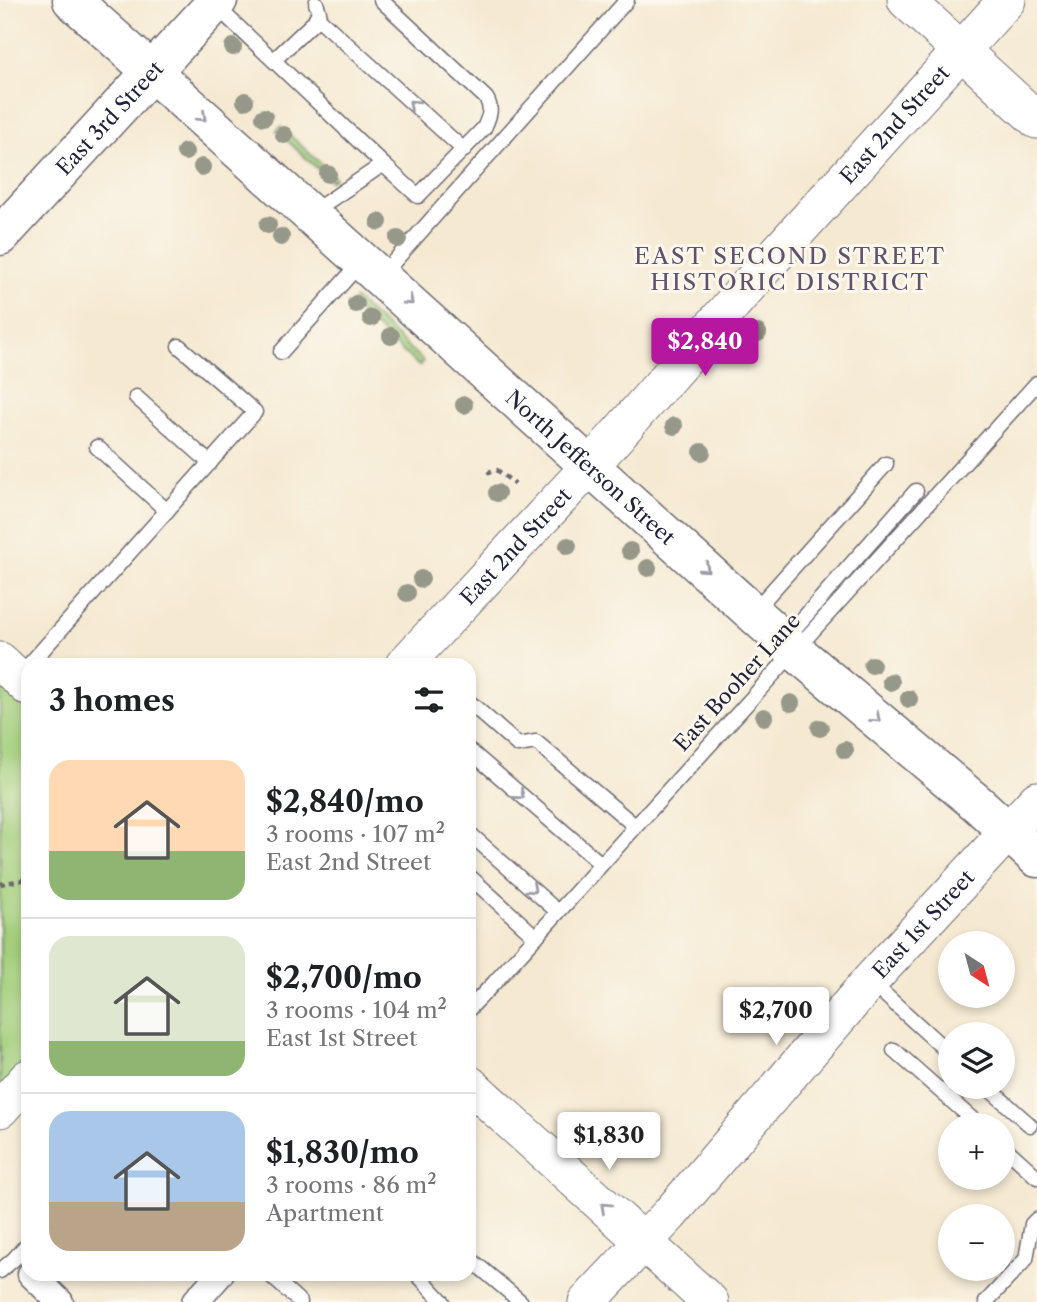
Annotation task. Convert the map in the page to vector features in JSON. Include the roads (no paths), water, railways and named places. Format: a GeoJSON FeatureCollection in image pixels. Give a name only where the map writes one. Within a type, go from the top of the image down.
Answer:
{"type":"FeatureCollection","features":[{"type":"Feature","properties":{"kind":"main road","name":"North Jefferson Street"},"geometry":{"type":"LineString","coordinates":[[72,0],[789,645],[979,805],[1037,858]]}},
{"type":"Feature","properties":{"kind":"main road","name":"East 3rd Street"},"geometry":{"type":"LineString","coordinates":[[0,236],[216,2]]}},
{"type":"Feature","properties":{"kind":"street"},"geometry":{"type":"LineString","coordinates":[[906,0],[1037,120]]}},
{"type":"Feature","properties":{"kind":"street","name":"East 2nd Street"},"geometry":{"type":"LineString","coordinates":[[418,658],[762,270],[1007,0]]}},
{"type":"Feature","properties":{"kind":"street","name":"East 1st Street"},"geometry":{"type":"LineString","coordinates":[[587,1302],[644,1242],[870,981],[1037,800]]}},
{"type":"Feature","properties":{"kind":"street"},"geometry":{"type":"LineString","coordinates":[[0,1109],[21,1086]]}},
{"type":"Feature","properties":{"kind":"street"},"geometry":{"type":"LineString","coordinates":[[476,1090],[710,1302]]}},
{"type":"Feature","properties":{"kind":"street"},"geometry":{"type":"LineString","coordinates":[[38,1281],[60,1302]]}},
{"type":"Feature","properties":{"kind":"street"},"geometry":{"type":"LineString","coordinates":[[195,1302],[214,1281]]}},
{"type":"Feature","properties":{"kind":"lane"},"geometry":{"type":"LineString","coordinates":[[216,2],[418,196],[484,128],[491,109],[489,102],[477,89],[381,0]]}},
{"type":"Feature","properties":{"kind":"lane"},"geometry":{"type":"LineString","coordinates":[[281,352],[372,268],[627,0]]}},
{"type":"Feature","properties":{"kind":"lane"},"geometry":{"type":"LineString","coordinates":[[274,60],[316,5],[464,150]]}},
{"type":"Feature","properties":{"kind":"lane"},"geometry":{"type":"LineString","coordinates":[[310,214],[379,167],[386,166]]}},
{"type":"Feature","properties":{"kind":"lane"},"geometry":{"type":"LineString","coordinates":[[33,658],[255,412],[179,346]]}},
{"type":"Feature","properties":{"kind":"lane","name":"East Booher Lane"},"geometry":{"type":"LineString","coordinates":[[476,1001],[635,826],[789,645],[1037,383]]}},
{"type":"Feature","properties":{"kind":"lane"},"geometry":{"type":"LineString","coordinates":[[136,397],[210,463]]}},
{"type":"Feature","properties":{"kind":"lane"},"geometry":{"type":"LineString","coordinates":[[97,447],[167,511]]}},
{"type":"Feature","properties":{"kind":"lane"},"geometry":{"type":"LineString","coordinates":[[753,612],[886,464]]}},
{"type":"Feature","properties":{"kind":"lane"},"geometry":{"type":"LineString","coordinates":[[789,645],[916,491]]}},
{"type":"Feature","properties":{"kind":"lane"},"geometry":{"type":"LineString","coordinates":[[476,708],[518,745],[536,742],[635,826]]}},
{"type":"Feature","properties":{"kind":"lane"},"geometry":{"type":"LineString","coordinates":[[476,756],[601,864]]}},
{"type":"Feature","properties":{"kind":"lane"},"geometry":{"type":"LineString","coordinates":[[476,839],[558,912]]}},
{"type":"Feature","properties":{"kind":"lane"},"geometry":{"type":"LineString","coordinates":[[476,882],[536,937]]}},
{"type":"Feature","properties":{"kind":"lane"},"geometry":{"type":"LineString","coordinates":[[870,981],[938,1043]]}},
{"type":"Feature","properties":{"kind":"lane"},"geometry":{"type":"LineString","coordinates":[[894,1050],[965,1113]]}},
{"type":"Feature","properties":{"kind":"lane"},"geometry":{"type":"LineString","coordinates":[[1002,1099],[1035,1125]]}},
{"type":"Feature","properties":{"kind":"lane"},"geometry":{"type":"LineString","coordinates":[[1015,1157],[1037,1177]]}},
{"type":"Feature","properties":{"kind":"lane"},"geometry":{"type":"LineString","coordinates":[[986,1302],[1026,1259],[1032,1224],[1037,1219]]}},
{"type":"Feature","properties":{"kind":"lane"},"geometry":{"type":"LineString","coordinates":[[476,1264],[521,1302]]}},
{"type":"Feature","properties":{"kind":"lane"},"geometry":{"type":"LineString","coordinates":[[277,1281],[300,1302]]}},
{"type":"Feature","properties":{"kind":"lane"},"geometry":{"type":"LineString","coordinates":[[424,1281],[443,1302]]}},
{"type":"Feature","properties":{"kind":"district","name":"EAST SECOND STREET HISTORIC DISTRICT"},"geometry":{"type":"Point","coordinates":[790,269]}}]}
